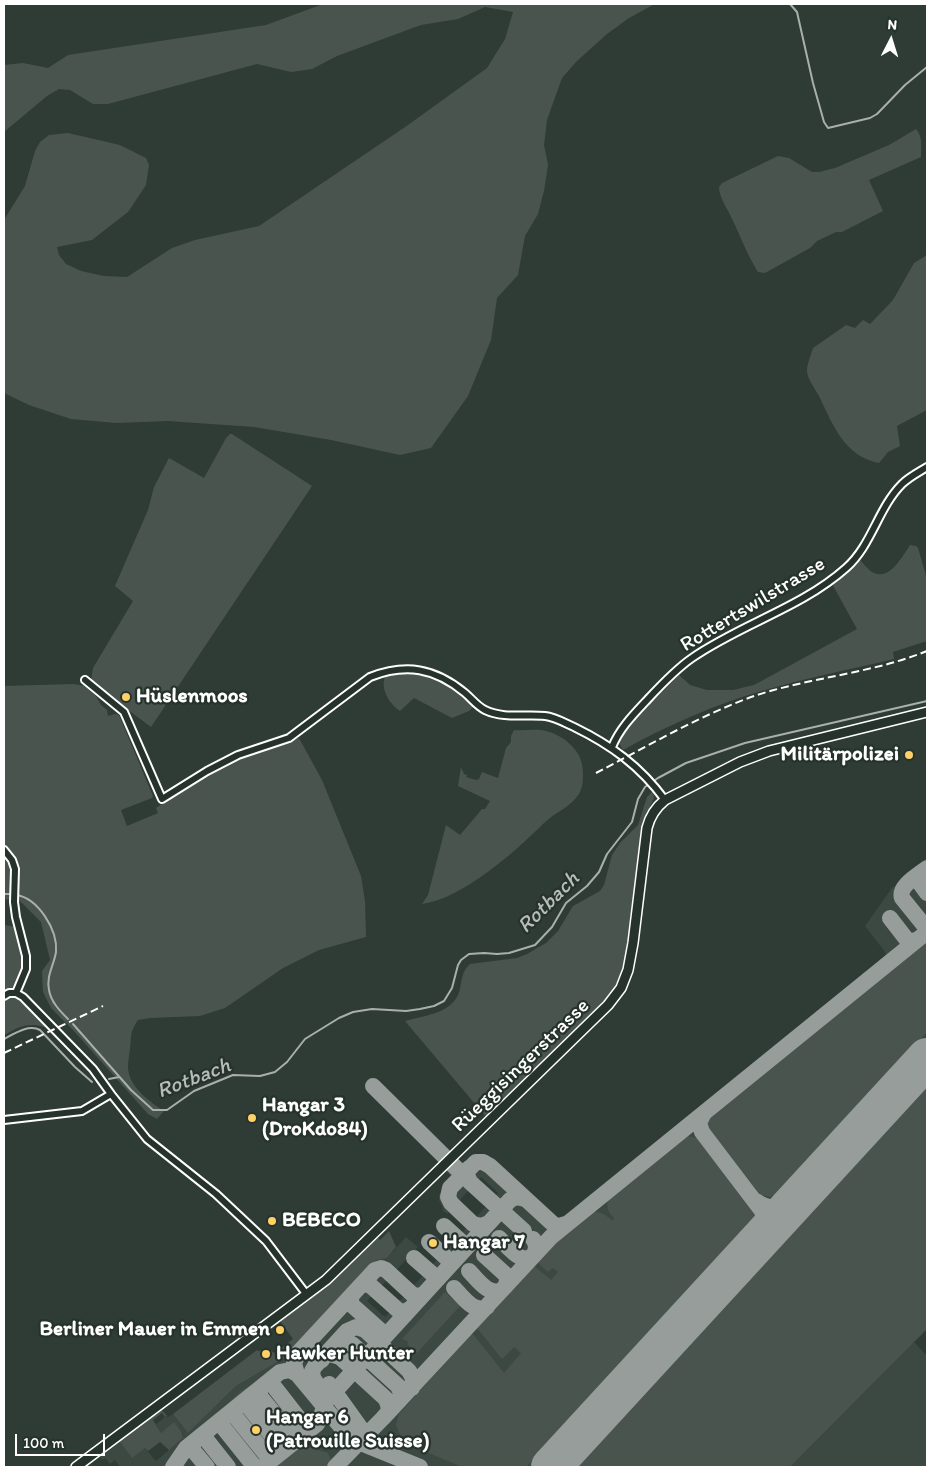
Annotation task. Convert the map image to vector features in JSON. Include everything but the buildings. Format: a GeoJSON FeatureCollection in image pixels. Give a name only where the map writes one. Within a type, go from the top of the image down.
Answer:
{"type":"FeatureCollection","features":[{"type":"Feature","properties":{"kind":"main road","name":"Rüeggisingerstrasse"},"geometry":{"type":"LineString","coordinates":[[76,1467],[326,1280],[608,1004],[621,988],[628,970],[632,952],[647,828],[649,819],[656,806],[664,800],[740,762],[769,751],[927,712]]}},
{"type":"Feature","properties":{"kind":"street","name":"Rottertswilstrasse"},"geometry":{"type":"LineString","coordinates":[[612,748],[628,720],[691,659],[812,593],[847,568],[870,538],[894,494],[903,484],[927,467]]}},
{"type":"Feature","properties":{"kind":"street"},"geometry":{"type":"LineString","coordinates":[[86,680],[124,712],[162,799],[207,771],[238,755],[289,738],[363,682],[384,672],[398,669],[414,669],[435,674],[450,682],[484,710],[506,716],[546,716],[554,718],[612,748],[646,777],[664,800]]}},
{"type":"Feature","properties":{"kind":"street"},"geometry":{"type":"LineString","coordinates":[[4,850],[14,864],[16,889],[14,902],[26,956],[26,969],[16,993]]}},
{"type":"Feature","properties":{"kind":"street"},"geometry":{"type":"LineString","coordinates":[[4,996],[9,993],[16,993],[23,997],[93,1069],[147,1138],[228,1204],[266,1241],[307,1295]]}},
{"type":"Feature","properties":{"kind":"street"},"geometry":{"type":"LineString","coordinates":[[4,1120],[82,1111],[111,1094]]}},
{"type":"Feature","properties":{"kind":"shaded area"},"geometry":{"type":"Polygon","coordinates":[[[323,4],[655,4],[629,18],[607,34],[577,61],[562,78],[547,120],[544,145],[548,165],[544,191],[538,214],[525,236],[518,275],[497,298],[491,340],[468,396],[431,448],[400,455],[331,440],[254,427],[168,421],[116,423],[71,419],[29,405],[4,393],[4,220],[25,186],[35,151],[40,142],[49,135],[68,133],[120,145],[146,158],[149,165],[146,185],[128,212],[92,240],[57,247],[59,255],[66,264],[81,271],[104,276],[127,277],[172,248],[195,240],[259,226],[408,125],[487,68],[505,39],[513,12],[485,7],[458,19],[421,25],[337,56],[312,69],[291,72],[257,64],[108,104],[93,104],[70,90],[59,89],[47,96],[4,132],[4,65],[23,63],[48,68],[68,55],[266,25],[323,4]]]}},
{"type":"Feature","properties":{"kind":"shaded area"},"geometry":{"type":"Polygon","coordinates":[[[916,129],[921,139],[921,157],[869,180],[883,211],[842,232],[836,232],[817,241],[810,248],[765,273],[758,272],[722,199],[719,187],[722,183],[778,156],[789,158],[812,172],[835,168],[889,145],[916,129]]]}},
{"type":"Feature","properties":{"kind":"shaded area"},"geometry":{"type":"Polygon","coordinates":[[[927,255],[927,410],[897,426],[900,446],[888,452],[879,463],[857,454],[841,438],[807,374],[808,365],[813,348],[846,325],[855,328],[863,320],[870,324],[893,300],[914,263],[927,255]]]}},
{"type":"Feature","properties":{"kind":"shaded area"},"geometry":{"type":"Polygon","coordinates":[[[230,434],[312,486],[151,727],[91,681],[93,668],[133,601],[115,586],[148,510],[154,487],[169,458],[204,478],[230,434]]]}},
{"type":"Feature","properties":{"kind":"shaded area"},"geometry":{"type":"Polygon","coordinates":[[[910,545],[918,548],[927,579],[927,641],[893,652],[894,659],[818,676],[726,702],[681,721],[623,750],[618,741],[626,726],[679,675],[690,685],[707,690],[733,690],[754,685],[857,629],[831,582],[858,558],[872,572],[884,574],[894,567],[910,545]]]}},
{"type":"Feature","properties":{"kind":"shaded area"},"geometry":{"type":"Polygon","coordinates":[[[405,671],[426,675],[442,681],[458,691],[474,706],[469,711],[452,718],[414,698],[400,711],[386,695],[384,680],[386,675],[405,671]]]}},
{"type":"Feature","properties":{"kind":"shaded area"},"geometry":{"type":"Polygon","coordinates":[[[74,684],[84,686],[96,696],[101,705],[107,710],[108,716],[119,715],[153,796],[121,810],[127,826],[158,813],[156,808],[205,775],[231,761],[299,738],[322,780],[361,876],[365,901],[366,937],[319,950],[283,968],[225,1008],[200,1016],[138,1020],[131,1034],[129,1075],[136,1088],[164,1111],[157,1119],[148,1114],[51,1008],[43,992],[42,971],[50,960],[41,922],[21,902],[4,899],[4,686],[74,684]]]}},
{"type":"Feature","properties":{"kind":"shaded area"},"geometry":{"type":"Polygon","coordinates":[[[514,730],[549,732],[570,744],[582,764],[583,781],[579,794],[572,803],[548,819],[487,873],[454,893],[422,904],[428,895],[446,825],[460,835],[482,809],[485,809],[490,801],[458,786],[461,767],[464,774],[467,775],[466,777],[476,780],[479,779],[482,772],[498,778],[506,748],[511,742],[514,730]]]}},
{"type":"Feature","properties":{"kind":"shaded area"},"geometry":{"type":"Polygon","coordinates":[[[653,791],[654,798],[643,821],[624,966],[613,991],[486,1117],[405,1021],[430,1015],[452,1004],[460,989],[464,972],[470,964],[517,958],[546,943],[558,931],[573,906],[600,891],[604,885],[612,855],[620,843],[638,825],[647,797],[653,791]]]}},
{"type":"Feature","properties":{"kind":"shaded area"},"geometry":{"type":"Polygon","coordinates":[[[927,860],[927,1085],[575,1467],[120,1467],[115,1460],[110,1464],[105,1458],[102,1460],[100,1456],[120,1442],[131,1457],[145,1448],[156,1461],[183,1438],[183,1435],[182,1432],[161,1433],[156,1424],[173,1414],[188,1433],[236,1386],[291,1354],[377,1260],[387,1258],[406,1237],[418,1247],[367,1301],[385,1317],[498,1193],[481,1177],[447,1214],[442,1210],[439,1195],[451,1179],[451,1176],[445,1171],[456,1161],[459,1160],[466,1163],[477,1156],[486,1157],[549,1215],[559,1218],[570,1214],[883,962],[886,957],[885,952],[865,926],[892,888],[927,860]]]}},
{"type":"Feature","properties":{"kind":"shaded area"},"geometry":{"type":"Polygon","coordinates":[[[4,925],[16,927],[20,942],[22,968],[17,983],[4,993],[4,925]]]}},
{"type":"Feature","properties":{"kind":"shaded area"},"geometry":{"type":"Polygon","coordinates":[[[927,938],[927,1032],[779,1193],[769,1197],[758,1194],[709,1134],[707,1122],[712,1111],[927,938]]]}},
{"type":"Feature","properties":{"kind":"shaded area"},"geometry":{"type":"Polygon","coordinates":[[[10,997],[17,998],[46,1026],[23,1026],[4,1035],[4,1000],[10,997]]]}},
{"type":"Feature","properties":{"kind":"shaded area"},"geometry":{"type":"Polygon","coordinates":[[[927,1085],[927,1329],[790,1467],[575,1467],[927,1085]]]}},
{"type":"Feature","properties":{"kind":"shaded area"},"geometry":{"type":"Polygon","coordinates":[[[686,1136],[698,1138],[703,1142],[752,1204],[754,1217],[752,1223],[526,1467],[462,1467],[403,1442],[396,1425],[399,1414],[472,1333],[504,1373],[521,1353],[514,1347],[502,1359],[477,1328],[534,1266],[551,1280],[558,1272],[553,1268],[548,1272],[537,1262],[585,1214],[600,1213],[613,1221],[614,1218],[609,1213],[608,1207],[610,1194],[679,1138],[686,1136]]]}},
{"type":"Feature","properties":{"kind":"shaded area"},"geometry":{"type":"Polygon","coordinates":[[[389,1231],[396,1247],[387,1258],[377,1260],[291,1354],[236,1386],[188,1433],[173,1414],[257,1350],[267,1349],[275,1353],[293,1339],[280,1321],[310,1299],[378,1238],[380,1240],[389,1231]]]}},
{"type":"Feature","properties":{"kind":"shaded area"},"geometry":{"type":"Polygon","coordinates":[[[445,1292],[460,1306],[417,1353],[407,1344],[409,1342],[402,1339],[445,1292]]]}},
{"type":"Feature","properties":{"kind":"shaded area"},"geometry":{"type":"Polygon","coordinates":[[[914,1342],[927,1356],[927,1467],[790,1467],[914,1342]]]}},
{"type":"Feature","properties":{"kind":"shaded area"},"geometry":{"type":"Polygon","coordinates":[[[271,1374],[196,1435],[195,1435],[242,1390],[271,1374]]]}},
{"type":"Feature","properties":{"kind":"shaded area"},"geometry":{"type":"Polygon","coordinates":[[[162,1410],[167,1416],[165,1417],[162,1413],[153,1420],[161,1433],[174,1422],[182,1433],[183,1438],[169,1450],[160,1442],[148,1451],[145,1448],[132,1458],[119,1441],[162,1410]]]}},
{"type":"Feature","properties":{"kind":"shaded area"},"geometry":{"type":"Polygon","coordinates":[[[304,1446],[328,1453],[331,1460],[328,1467],[280,1467],[276,1464],[294,1449],[304,1446]]]}},
{"type":"Feature","properties":{"kind":"waterway"},"geometry":{"type":"LineString","coordinates":[[790,4],[797,12],[813,83],[824,122],[828,128],[870,118],[877,114],[905,85],[927,67]]}},
{"type":"Feature","properties":{"kind":"waterway","name":"Rotbach"},"geometry":{"type":"LineString","coordinates":[[73,1024],[131,1090],[153,1110],[167,1110],[194,1091],[233,1075],[260,1076],[275,1072],[287,1062],[305,1039],[339,1018],[353,1012],[372,1009],[406,1011],[434,1006],[444,1001],[452,988],[458,965],[469,954],[509,953],[535,945],[552,927],[566,903],[587,886],[599,872],[607,854],[632,822],[638,799],[645,787],[658,778],[686,763],[745,743],[927,701]]}},
{"type":"Feature","properties":{"kind":"waterway","name":"Rotbach"},"geometry":{"type":"LineString","coordinates":[[4,894],[11,894]]}},
{"type":"Feature","properties":{"kind":"waterway","name":"Rotbach"},"geometry":{"type":"LineString","coordinates":[[16,895],[24,897],[39,909],[45,916],[54,934],[56,952],[48,985],[54,1002],[68,1019]]}},
{"type":"Feature","properties":{"kind":"waterway"},"geometry":{"type":"LineString","coordinates":[[4,1039],[17,1032],[36,1028],[92,1082]]}},
{"type":"Feature","properties":{"kind":"waterway"},"geometry":{"type":"LineString","coordinates":[[109,1079],[119,1077]]}},
{"type":"Feature","properties":{"kind":"taxiway"},"geometry":{"type":"LineString","coordinates":[[927,868],[906,885],[902,894],[902,898],[927,927]]}},
{"type":"Feature","properties":{"kind":"taxiway"},"geometry":{"type":"LineString","coordinates":[[921,873],[919,882],[927,893]]}},
{"type":"Feature","properties":{"kind":"taxiway"},"geometry":{"type":"LineString","coordinates":[[890,918],[907,940],[917,940]]}},
{"type":"Feature","properties":{"kind":"taxiway"},"geometry":{"type":"LineString","coordinates":[[335,1467],[551,1237],[927,932]]}},
{"type":"Feature","properties":{"kind":"taxiway"},"geometry":{"type":"LineString","coordinates":[[373,1086],[456,1168],[461,1172],[466,1172]]}},
{"type":"Feature","properties":{"kind":"taxiway"},"geometry":{"type":"LineString","coordinates":[[704,1113],[699,1123],[702,1132],[762,1211],[762,1231],[751,1249]]}},
{"type":"Feature","properties":{"kind":"taxiway"},"geometry":{"type":"LineString","coordinates":[[489,1223],[481,1226],[473,1224],[451,1203],[448,1197],[450,1188],[476,1162],[483,1162],[490,1166],[553,1224],[559,1226],[565,1224]]}},
{"type":"Feature","properties":{"kind":"taxiway"},"geometry":{"type":"LineString","coordinates":[[469,1168],[467,1175],[470,1182],[524,1231]]}},
{"type":"Feature","properties":{"kind":"taxiway"},"geometry":{"type":"LineString","coordinates":[[263,1467],[317,1424],[326,1401],[510,1200],[516,1197],[525,1199]]}},
{"type":"Feature","properties":{"kind":"taxiway"},"geometry":{"type":"LineString","coordinates":[[756,1201],[765,1206],[775,1208],[795,1202]]}},
{"type":"Feature","properties":{"kind":"taxiway"},"geometry":{"type":"LineString","coordinates":[[444,1226],[467,1247]]}},
{"type":"Feature","properties":{"kind":"taxiway"},"geometry":{"type":"LineString","coordinates":[[499,1238],[515,1254],[525,1258],[534,1254],[536,1246],[533,1239]]}},
{"type":"Feature","properties":{"kind":"taxiway"},"geometry":{"type":"LineString","coordinates":[[429,1242],[452,1263]]}},
{"type":"Feature","properties":{"kind":"taxiway"},"geometry":{"type":"LineString","coordinates":[[484,1255],[506,1275],[506,1286]]}},
{"type":"Feature","properties":{"kind":"taxiway"},"geometry":{"type":"LineString","coordinates":[[414,1258],[438,1279]]}},
{"type":"Feature","properties":{"kind":"taxiway"},"geometry":{"type":"LineString","coordinates":[[297,1374],[294,1363],[299,1352],[375,1270],[381,1268],[386,1270],[413,1295],[419,1296],[424,1294]]}},
{"type":"Feature","properties":{"kind":"taxiway"},"geometry":{"type":"LineString","coordinates":[[469,1271],[488,1289],[497,1292],[502,1290]]}},
{"type":"Feature","properties":{"kind":"taxiway"},"geometry":{"type":"LineString","coordinates":[[360,1286],[365,1284],[371,1286],[399,1311],[404,1312],[410,1309]]}},
{"type":"Feature","properties":{"kind":"taxiway"},"geometry":{"type":"LineString","coordinates":[[454,1288],[473,1306],[482,1309],[487,1307]]}},
{"type":"Feature","properties":{"kind":"taxiway"},"geometry":{"type":"LineString","coordinates":[[353,1294],[350,1300],[353,1306],[381,1331]]}},
{"type":"Feature","properties":{"kind":"taxiway"},"geometry":{"type":"LineString","coordinates":[[323,1393],[313,1378],[312,1371],[347,1331],[356,1327],[365,1330],[409,1371],[413,1378],[412,1388]]}},
{"type":"Feature","properties":{"kind":"taxiway"},"geometry":{"type":"LineString","coordinates":[[334,1346],[342,1342],[352,1344],[398,1386],[401,1393],[399,1401]]}},
{"type":"Feature","properties":{"kind":"taxiway"},"geometry":{"type":"LineString","coordinates":[[322,1360],[323,1357],[330,1354],[340,1357],[386,1399],[389,1408],[387,1414]]}},
{"type":"Feature","properties":{"kind":"taxiway"},"geometry":{"type":"LineString","coordinates":[[173,1467],[186,1448],[280,1372],[290,1370],[297,1374],[351,1439],[420,1467]]}},
{"type":"Feature","properties":{"kind":"taxiway"},"geometry":{"type":"LineString","coordinates":[[273,1378],[272,1384],[304,1425],[308,1427],[314,1426]]}},
{"type":"Feature","properties":{"kind":"taxiway"},"geometry":{"type":"LineString","coordinates":[[329,1384],[372,1444]]}},
{"type":"Feature","properties":{"kind":"taxiway"},"geometry":{"type":"LineString","coordinates":[[261,1388],[259,1395],[291,1434],[300,1437]]}},
{"type":"Feature","properties":{"kind":"taxiway"},"geometry":{"type":"LineString","coordinates":[[248,1398],[247,1405],[280,1446],[288,1447]]}},
{"type":"Feature","properties":{"kind":"taxiway"},"geometry":{"type":"LineString","coordinates":[[236,1408],[234,1415],[268,1457],[275,1457]]}},
{"type":"Feature","properties":{"kind":"taxiway"},"geometry":{"type":"LineString","coordinates":[[223,1418],[222,1426],[254,1466],[257,1467]]}},
{"type":"Feature","properties":{"kind":"taxiway"},"geometry":{"type":"LineString","coordinates":[[207,1432],[205,1438],[228,1467]]}},
{"type":"Feature","properties":{"kind":"taxiway"},"geometry":{"type":"LineString","coordinates":[[194,1442],[192,1449],[207,1467]]}},
{"type":"Feature","properties":{"kind":"runway"},"geometry":{"type":"LineString","coordinates":[[551,1467],[927,1058]]}},
{"type":"Feature","properties":{"kind":"railway"},"geometry":{"type":"LineString","coordinates":[[596,773],[716,711],[757,695],[886,665],[927,651]]}},
{"type":"Feature","properties":{"kind":"railway"},"geometry":{"type":"LineString","coordinates":[[4,1053],[103,1006]]}},
{"type":"Feature","properties":{"kind":"place","name":"Hüslenmoos"},"geometry":{"type":"Point","coordinates":[126,697]}},
{"type":"Feature","properties":{"kind":"place","name":"Militärpolizei"},"geometry":{"type":"Point","coordinates":[909,755]}},
{"type":"Feature","properties":{"kind":"place","name":"Hangar 3 (DroKdo84)"},"geometry":{"type":"Point","coordinates":[252,1118]}},
{"type":"Feature","properties":{"kind":"place","name":"BEBECO"},"geometry":{"type":"Point","coordinates":[272,1221]}},
{"type":"Feature","properties":{"kind":"place","name":"Hangar 7"},"geometry":{"type":"Point","coordinates":[433,1243]}},
{"type":"Feature","properties":{"kind":"place","name":"Berliner Mauer in Emmen"},"geometry":{"type":"Point","coordinates":[280,1330]}},
{"type":"Feature","properties":{"kind":"place","name":"Hawker Hunter"},"geometry":{"type":"Point","coordinates":[266,1354]}},
{"type":"Feature","properties":{"kind":"place","name":"Hangar 6 (Patrouille Suisse)"},"geometry":{"type":"Point","coordinates":[256,1430]}}]}
